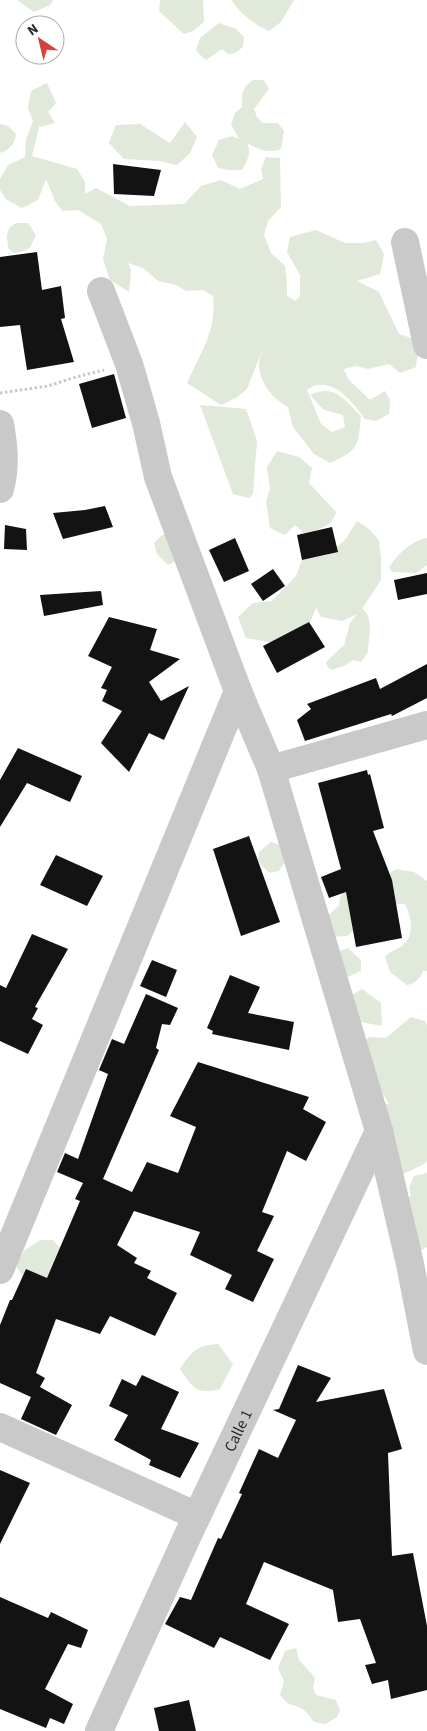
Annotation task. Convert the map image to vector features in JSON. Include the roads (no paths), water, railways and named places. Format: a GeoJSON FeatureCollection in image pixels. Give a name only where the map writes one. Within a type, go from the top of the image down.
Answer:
{"type":"FeatureCollection","features":[{"type":"Feature","properties":{"kind":"street"},"geometry":{"type":"LineString","coordinates":[[405,242],[427,345]]}},
{"type":"Feature","properties":{"kind":"street"},"geometry":{"type":"LineString","coordinates":[[100,291],[129,364],[146,423],[158,477],[238,691],[271,769],[418,1262],[427,1351]]}},
{"type":"Feature","properties":{"kind":"street"},"geometry":{"type":"LineString","coordinates":[[0,424],[4,445],[4,473],[0,488]]}},
{"type":"Feature","properties":{"kind":"street"},"geometry":{"type":"LineString","coordinates":[[0,1270],[238,691]]}},
{"type":"Feature","properties":{"kind":"street"},"geometry":{"type":"LineString","coordinates":[[271,769],[427,726]]}},
{"type":"Feature","properties":{"kind":"street","name":"Calle 1"},"geometry":{"type":"LineString","coordinates":[[99,1731],[197,1516],[378,1131]]}},
{"type":"Feature","properties":{"kind":"street"},"geometry":{"type":"LineString","coordinates":[[0,1427],[197,1516]]}}]}
